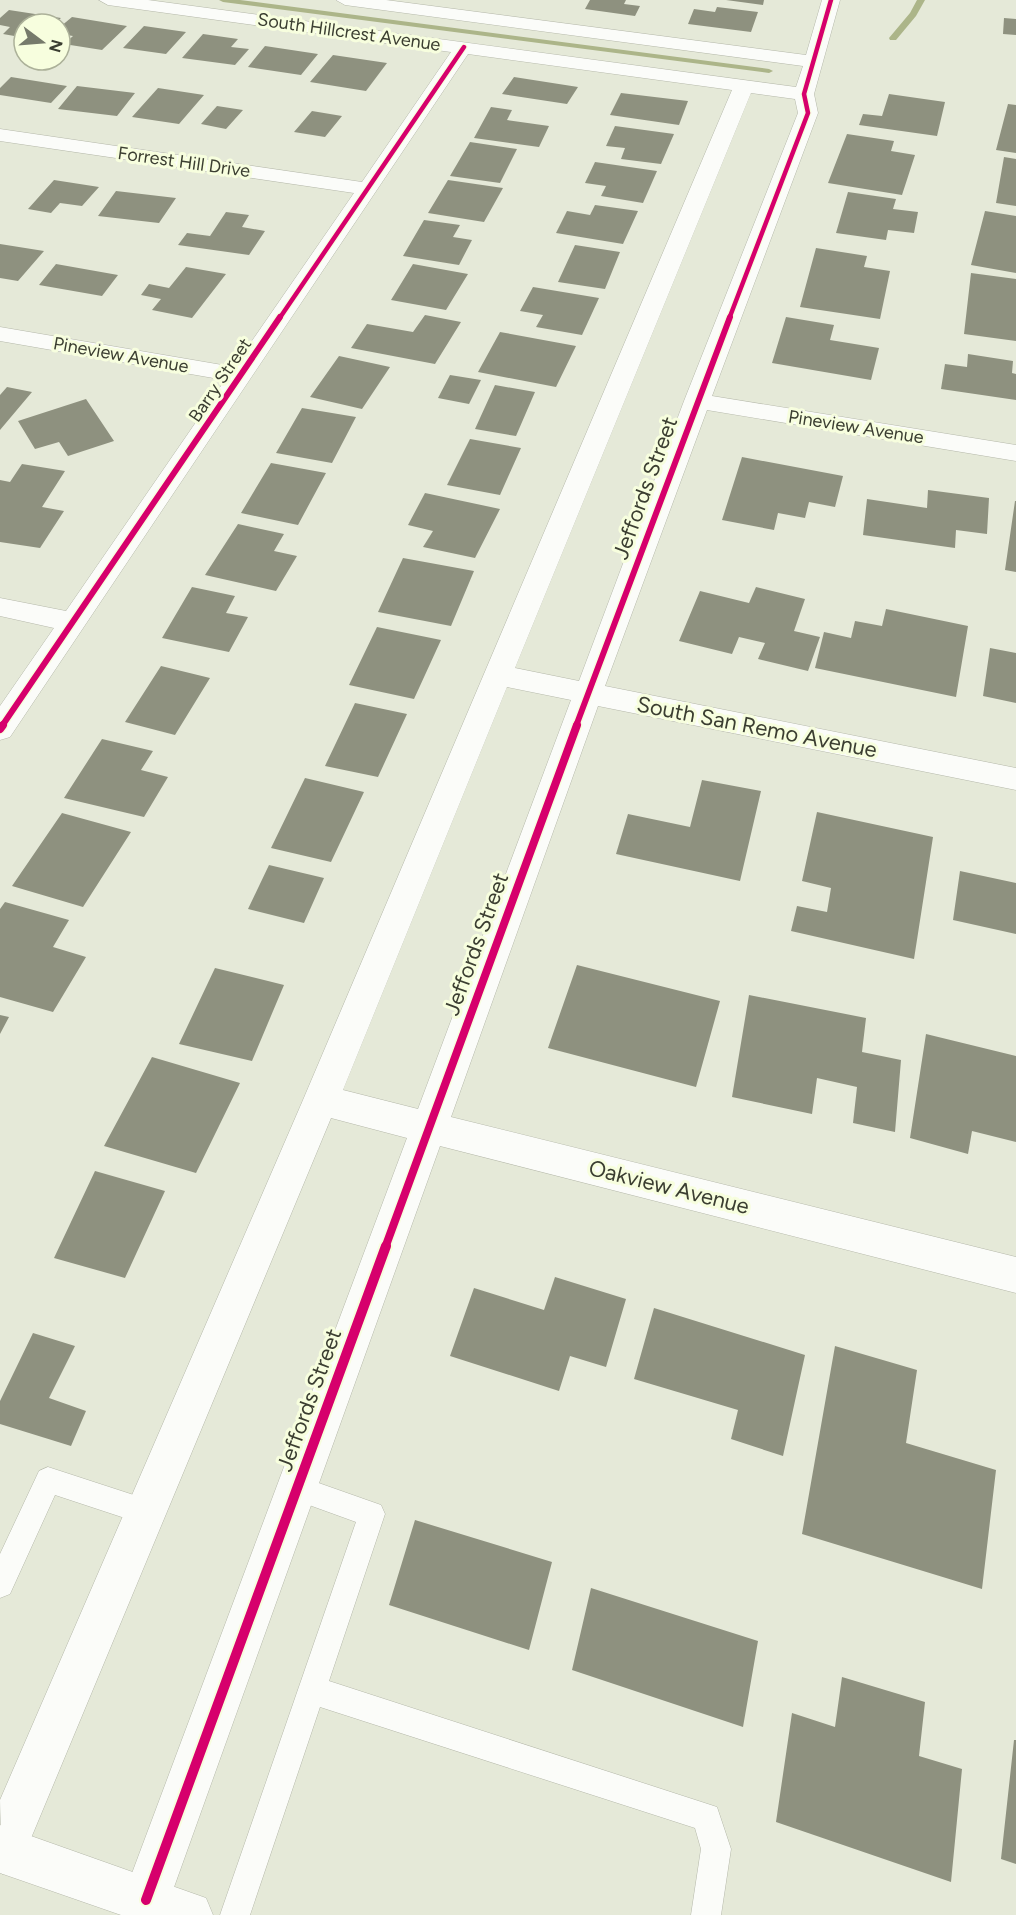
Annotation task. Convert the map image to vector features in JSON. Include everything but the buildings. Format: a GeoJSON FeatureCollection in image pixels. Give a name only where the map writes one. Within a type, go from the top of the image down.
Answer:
{"type":"FeatureCollection","features":[{"type":"Feature","properties":{"kind":"street","name":"South Hillcrest Avenue"},"geometry":{"type":"LineString","coordinates":[[108,0],[804,94]]}},
{"type":"Feature","properties":{"kind":"street","name":"South Hillcrest Avenue"},"geometry":{"type":"LineString","coordinates":[[345,0],[814,62]]}},
{"type":"Feature","properties":{"kind":"street"},"geometry":{"type":"LineString","coordinates":[[504,20],[517,0]]}},
{"type":"Feature","properties":{"kind":"street","name":"Jeffords Street"},"geometry":{"type":"LineString","coordinates":[[146,1900],[696,401],[808,113],[804,94],[831,0]]}},
{"type":"Feature","properties":{"kind":"street","name":"Barry Street"},"geometry":{"type":"LineString","coordinates":[[0,729],[464,47]]}},
{"type":"Feature","properties":{"kind":"street"},"geometry":{"type":"LineString","coordinates":[[189,1915],[1,1850],[321,1100],[744,85]]}},
{"type":"Feature","properties":{"kind":"street","name":"Forrest Hill Drive"},"geometry":{"type":"LineString","coordinates":[[0,135],[368,189]]}},
{"type":"Feature","properties":{"kind":"street","name":"Pineview Avenue"},"geometry":{"type":"LineString","coordinates":[[0,334],[242,376]]}},
{"type":"Feature","properties":{"kind":"street","name":"Pineview Avenue"},"geometry":{"type":"LineString","coordinates":[[696,401],[1016,453]]}},
{"type":"Feature","properties":{"kind":"street"},"geometry":{"type":"LineString","coordinates":[[0,607],[73,622]]}},
{"type":"Feature","properties":{"kind":"street","name":"South San Remo Avenue"},"geometry":{"type":"LineString","coordinates":[[497,675],[1016,779]]}},
{"type":"Feature","properties":{"kind":"street","name":"Oakview Avenue"},"geometry":{"type":"LineString","coordinates":[[321,1100],[1016,1275]]}},
{"type":"Feature","properties":{"kind":"lane"},"geometry":{"type":"LineString","coordinates":[[0,1584],[48,1480],[146,1512]]}},
{"type":"Feature","properties":{"kind":"lane"},"geometry":{"type":"LineString","coordinates":[[235,1915],[372,1514],[296,1488]]}},
{"type":"Feature","properties":{"kind":"lane"},"geometry":{"type":"LineString","coordinates":[[312,1690],[707,1817],[716,1849],[706,1915]]}},
{"type":"Feature","properties":{"kind":"waterway"},"geometry":{"type":"LineString","coordinates":[[223,0],[769,71]]}},
{"type":"Feature","properties":{"kind":"waterway"},"geometry":{"type":"LineString","coordinates":[[893,38],[913,14],[921,0]]}},
{"type":"Feature","properties":{"kind":"cycle path"},"geometry":{"type":"LineString","coordinates":[[146,1900],[556,782],[808,113],[804,94],[831,0]]}},
{"type":"Feature","properties":{"kind":"cycle path"},"geometry":{"type":"LineString","coordinates":[[0,729],[464,47]]}}]}
